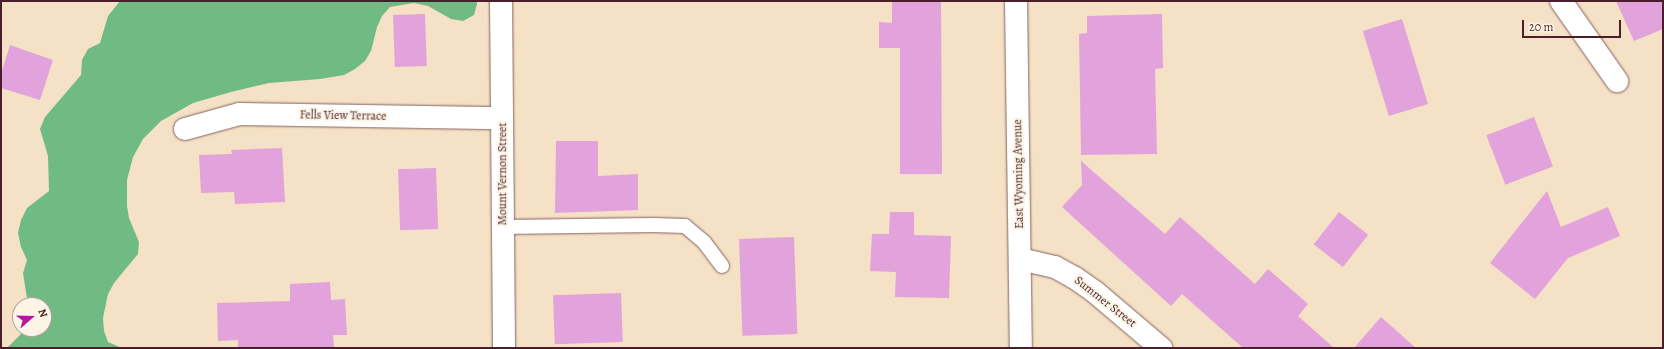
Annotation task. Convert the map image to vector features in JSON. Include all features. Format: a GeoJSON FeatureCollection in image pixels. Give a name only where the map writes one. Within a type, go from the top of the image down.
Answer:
{"type":"FeatureCollection","features":[{"type":"Feature","properties":{"kind":"street","name":"Mount Vernon Street"},"geometry":{"type":"LineString","coordinates":[[502,1],[504,348]]}},
{"type":"Feature","properties":{"kind":"street","name":"East Wyoming Avenue"},"geometry":{"type":"LineString","coordinates":[[1016,1],[1021,348]]}},
{"type":"Feature","properties":{"kind":"street"},"geometry":{"type":"LineString","coordinates":[[1561,1],[1617,81]]}},
{"type":"Feature","properties":{"kind":"street","name":"Fells View Terrace"},"geometry":{"type":"LineString","coordinates":[[185,129],[239,114],[502,118]]}},
{"type":"Feature","properties":{"kind":"street","name":"Summer Street"},"geometry":{"type":"LineString","coordinates":[[1020,259],[1055,267],[1075,278],[1095,292],[1161,348]]}},
{"type":"Feature","properties":{"kind":"lane"},"geometry":{"type":"LineString","coordinates":[[503,227],[686,226],[704,242],[722,266]]}},
{"type":"Feature","properties":{"kind":"green space"},"geometry":{"type":"Polygon","coordinates":[[[120,1],[477,1],[474,15],[463,21],[451,19],[428,6],[414,3],[390,7],[382,16],[377,27],[371,51],[365,61],[344,75],[320,79],[269,83],[231,92],[193,103],[161,121],[143,139],[133,157],[127,180],[127,206],[129,218],[139,242],[138,254],[114,283],[108,294],[103,318],[104,331],[108,342],[122,348],[7,348],[18,337],[52,337],[52,297],[27,297],[23,273],[27,260],[21,247],[18,233],[21,220],[27,208],[49,191],[48,156],[40,129],[45,117],[81,75],[82,60],[88,49],[100,43],[108,16],[120,1]]]}},
{"type":"Feature","properties":{"kind":"building"},"geometry":{"type":"Polygon","coordinates":[[[892,1],[941,1],[942,174],[900,174],[900,48],[879,48],[879,22],[892,23],[892,1]]]}},
{"type":"Feature","properties":{"kind":"building"},"geometry":{"type":"Polygon","coordinates":[[[1616,1],[1663,1],[1663,29],[1634,41],[1616,1]]]}},
{"type":"Feature","properties":{"kind":"building"},"geometry":{"type":"Polygon","coordinates":[[[425,14],[427,66],[395,67],[393,15],[425,14]]]}},
{"type":"Feature","properties":{"kind":"building"},"geometry":{"type":"Polygon","coordinates":[[[1162,14],[1163,68],[1155,69],[1157,154],[1081,155],[1079,34],[1087,33],[1087,16],[1162,14]]]}},
{"type":"Feature","properties":{"kind":"building"},"geometry":{"type":"Polygon","coordinates":[[[1402,19],[1428,104],[1389,116],[1363,31],[1402,19]]]}},
{"type":"Feature","properties":{"kind":"building"},"geometry":{"type":"Polygon","coordinates":[[[10,45],[53,60],[40,100],[1,88],[1,74],[10,45]]]}},
{"type":"Feature","properties":{"kind":"building"},"geometry":{"type":"Polygon","coordinates":[[[1534,117],[1553,166],[1505,185],[1486,135],[1534,117]]]}},
{"type":"Feature","properties":{"kind":"building"},"geometry":{"type":"Polygon","coordinates":[[[556,141],[598,141],[598,176],[638,174],[638,210],[555,213],[556,141]]]}},
{"type":"Feature","properties":{"kind":"building"},"geometry":{"type":"Polygon","coordinates":[[[282,148],[285,202],[235,204],[234,192],[201,193],[199,155],[232,154],[231,150],[282,148]]]}},
{"type":"Feature","properties":{"kind":"building"},"geometry":{"type":"Polygon","coordinates":[[[1081,161],[1165,234],[1180,217],[1255,284],[1268,269],[1308,304],[1298,316],[1334,348],[1243,348],[1182,294],[1171,306],[1062,207],[1082,185],[1081,161]]]}},
{"type":"Feature","properties":{"kind":"building"},"geometry":{"type":"Polygon","coordinates":[[[436,168],[438,229],[400,230],[398,169],[436,168]]]}},
{"type":"Feature","properties":{"kind":"building"},"geometry":{"type":"Polygon","coordinates":[[[1547,191],[1561,227],[1608,207],[1620,236],[1568,258],[1535,299],[1490,263],[1547,191]]]}},
{"type":"Feature","properties":{"kind":"building"},"geometry":{"type":"Polygon","coordinates":[[[890,212],[914,212],[914,235],[951,236],[949,298],[895,297],[896,272],[870,271],[872,234],[889,234],[890,212]]]}},
{"type":"Feature","properties":{"kind":"building"},"geometry":{"type":"Polygon","coordinates":[[[1339,212],[1368,235],[1343,267],[1314,244],[1339,212]]]}},
{"type":"Feature","properties":{"kind":"building"},"geometry":{"type":"Polygon","coordinates":[[[794,237],[797,334],[742,336],[739,239],[794,237]]]}},
{"type":"Feature","properties":{"kind":"building"},"geometry":{"type":"Polygon","coordinates":[[[330,282],[331,300],[345,299],[347,335],[333,335],[334,348],[238,348],[238,340],[218,341],[217,303],[290,301],[290,284],[330,282]]]}},
{"type":"Feature","properties":{"kind":"building"},"geometry":{"type":"Polygon","coordinates":[[[621,293],[623,342],[555,344],[553,295],[621,293]]]}},
{"type":"Feature","properties":{"kind":"building"},"geometry":{"type":"Polygon","coordinates":[[[1381,317],[1416,348],[1354,348],[1381,317]]]}}]}
